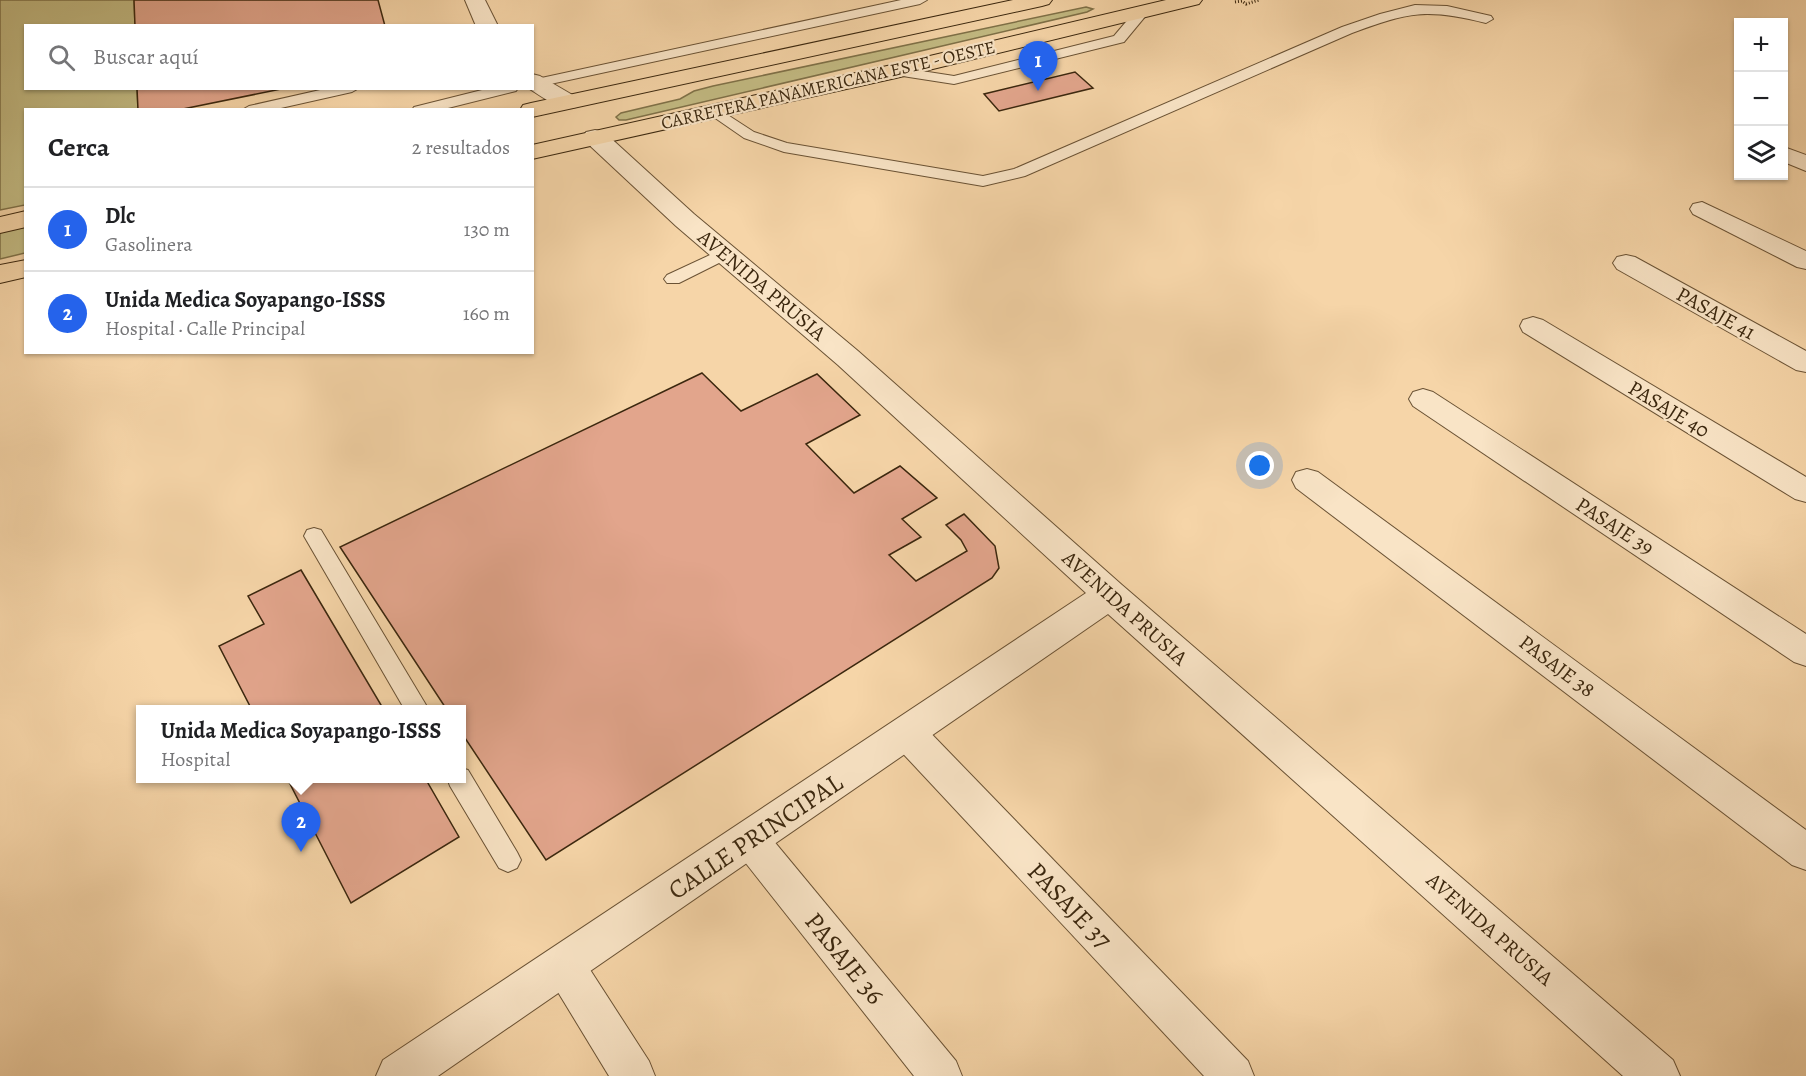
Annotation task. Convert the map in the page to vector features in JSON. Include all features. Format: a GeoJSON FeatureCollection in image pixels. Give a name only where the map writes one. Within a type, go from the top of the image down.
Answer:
{"type":"FeatureCollection","features":[{"type":"Feature","properties":{"kind":"highway","name":"CARRETERA PANAMERICANA ESTE - OESTE"},"geometry":{"type":"LineString","coordinates":[[534,109],[1042,0]]}},
{"type":"Feature","properties":{"kind":"highway","name":"CARRETERA PANAMERICANA ESTE - OESTE"},"geometry":{"type":"LineString","coordinates":[[534,152],[896,71],[1192,0]]}},
{"type":"Feature","properties":{"kind":"highway"},"geometry":{"type":"LineString","coordinates":[[595,137],[581,124],[583,118],[590,111],[610,102],[644,92],[827,51],[837,44]]}},
{"type":"Feature","properties":{"kind":"highway"},"geometry":{"type":"LineString","coordinates":[[534,132],[558,122],[565,115],[568,102]]}},
{"type":"Feature","properties":{"kind":"highway"},"geometry":{"type":"LineString","coordinates":[[0,225],[24,219]]}},
{"type":"Feature","properties":{"kind":"highway"},"geometry":{"type":"LineString","coordinates":[[0,274],[24,268]]}},
{"type":"Feature","properties":{"kind":"street"},"geometry":{"type":"LineString","coordinates":[[475,0],[486,24]]}},
{"type":"Feature","properties":{"kind":"street"},"geometry":{"type":"LineString","coordinates":[[534,84],[568,102]]}},
{"type":"Feature","properties":{"kind":"street","name":"AVENIDA PRUSIA"},"geometry":{"type":"LineString","coordinates":[[595,137],[724,253],[848,358],[1110,595],[1657,1076]]}},
{"type":"Feature","properties":{"kind":"street"},"geometry":{"type":"LineString","coordinates":[[1788,156],[1806,164]]}},
{"type":"Feature","properties":{"kind":"street"},"geometry":{"type":"LineString","coordinates":[[1702,209],[1806,261]]}},
{"type":"Feature","properties":{"kind":"street","name":"PASAJE 41"},"geometry":{"type":"LineString","coordinates":[[1626,263],[1806,363]]}},
{"type":"Feature","properties":{"kind":"street","name":"PASAJE 40"},"geometry":{"type":"LineString","coordinates":[[1533,326],[1806,491]]}},
{"type":"Feature","properties":{"kind":"street","name":"PASAJE 39"},"geometry":{"type":"LineString","coordinates":[[1423,399],[1806,652]]}},
{"type":"Feature","properties":{"kind":"street","name":"PASAJE 38"},"geometry":{"type":"LineString","coordinates":[[1307,480],[1806,852]]}},
{"type":"Feature","properties":{"kind":"street","name":"CALLE PRINCIPAL"},"geometry":{"type":"LineString","coordinates":[[399,1076],[1110,595]]}},
{"type":"Feature","properties":{"kind":"street","name":"PASAJE 37"},"geometry":{"type":"LineString","coordinates":[[907,733],[1233,1076]]}},
{"type":"Feature","properties":{"kind":"street","name":"PASAJE 36"},"geometry":{"type":"LineString","coordinates":[[750,840],[941,1076]]}},
{"type":"Feature","properties":{"kind":"street"},"geometry":{"type":"LineString","coordinates":[[564,965],[634,1076]]}},
{"type":"Feature","properties":{"kind":"lane"},"geometry":{"type":"LineString","coordinates":[[534,83],[920,0]]}},
{"type":"Feature","properties":{"kind":"lane"},"geometry":{"type":"LineString","coordinates":[[711,111],[749,135],[784,147],[983,181],[1019,172],[1338,34],[1397,12],[1410,9],[1441,9],[1486,20]]}},
{"type":"Feature","properties":{"kind":"lane"},"geometry":{"type":"LineString","coordinates":[[837,44],[841,31],[849,24],[854,14]]}},
{"type":"Feature","properties":{"kind":"lane"},"geometry":{"type":"LineString","coordinates":[[258,108],[343,90]]}},
{"type":"Feature","properties":{"kind":"lane"},"geometry":{"type":"LineString","coordinates":[[427,108],[503,90]]}},
{"type":"Feature","properties":{"kind":"lane"},"geometry":{"type":"LineString","coordinates":[[673,279],[724,253]]}},
{"type":"Feature","properties":{"kind":"lane"},"geometry":{"type":"LineString","coordinates":[[314,536],[415,705]]}},
{"type":"Feature","properties":{"kind":"lane"},"geometry":{"type":"LineString","coordinates":[[462,783],[508,860]]}},
{"type":"Feature","properties":{"kind":"path"},"geometry":{"type":"LineString","coordinates":[[1235,2],[1242,1],[1246,4],[1259,0]]}},
{"type":"Feature","properties":{"kind":"shaded area"},"geometry":{"type":"Polygon","coordinates":[[[0,0],[134,0],[135,24],[24,24],[24,90],[137,90],[138,108],[24,108],[24,205],[0,210],[0,0]]]}},
{"type":"Feature","properties":{"kind":"shaded area"},"geometry":{"type":"Polygon","coordinates":[[[1086,7],[1093,9],[626,120],[619,120],[616,117],[621,113],[680,99],[694,91],[713,86],[1086,7]]]}},
{"type":"Feature","properties":{"kind":"shaded area"},"geometry":{"type":"Polygon","coordinates":[[[24,226],[24,253],[0,259],[0,231],[24,226]]]}},
{"type":"Feature","properties":{"kind":"building"},"geometry":{"type":"Polygon","coordinates":[[[134,0],[378,0],[384,24],[135,24],[134,0]]]}},
{"type":"Feature","properties":{"kind":"building"},"geometry":{"type":"Polygon","coordinates":[[[1075,72],[1093,88],[999,111],[984,94],[1075,72]]]}},
{"type":"Feature","properties":{"kind":"building"},"geometry":{"type":"Polygon","coordinates":[[[137,90],[276,90],[188,108],[138,108],[137,90]]]}},
{"type":"Feature","properties":{"kind":"building"},"geometry":{"type":"Polygon","coordinates":[[[702,373],[741,411],[817,374],[860,415],[806,444],[854,493],[900,466],[937,498],[902,519],[921,537],[889,555],[916,581],[967,551],[961,540],[946,525],[964,514],[995,546],[999,568],[992,578],[546,860],[466,740],[466,705],[444,705],[340,547],[702,373]]]}},
{"type":"Feature","properties":{"kind":"building"},"geometry":{"type":"Polygon","coordinates":[[[301,570],[381,705],[249,705],[219,646],[264,624],[248,596],[301,570]]]}},
{"type":"Feature","properties":{"kind":"building"},"geometry":{"type":"Polygon","coordinates":[[[290,783],[428,783],[459,837],[351,903],[290,783]]]}},
{"type":"Feature","properties":{"kind":"place","name":"Dlc"},"geometry":{"type":"Point","coordinates":[1038,91]}},
{"type":"Feature","properties":{"kind":"place","name":"Unida Medica Soyapango-ISSS"},"geometry":{"type":"Point","coordinates":[301,852]}}]}
